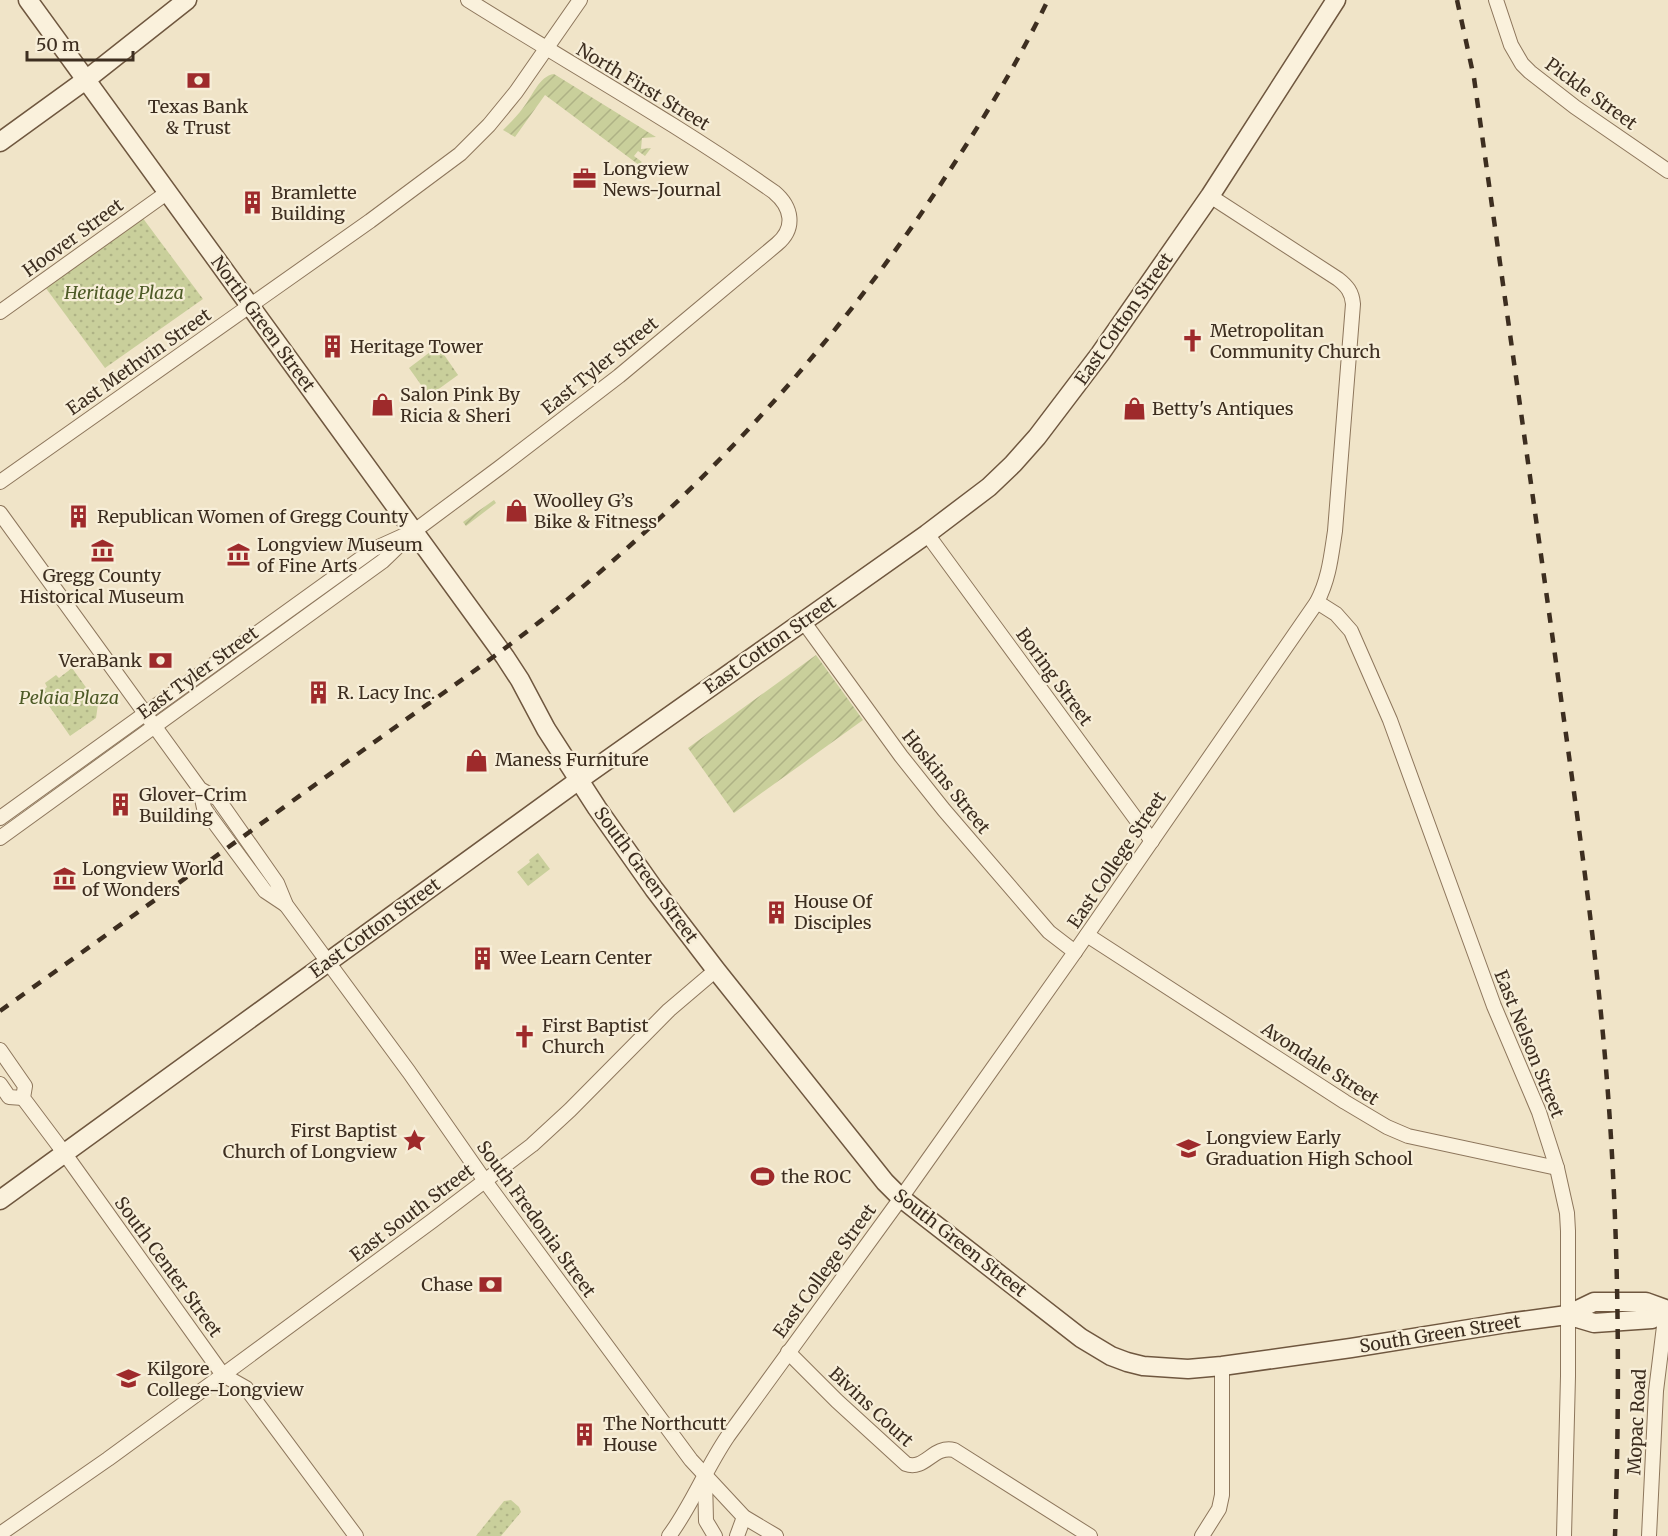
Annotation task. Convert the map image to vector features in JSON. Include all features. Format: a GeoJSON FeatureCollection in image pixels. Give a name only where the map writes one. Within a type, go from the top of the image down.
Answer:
{"type":"FeatureCollection","features":[{"type":"Feature","properties":{"kind":"street","name":"North Green Street"},"geometry":{"type":"LineString","coordinates":[[28,0],[497,647]]}},
{"type":"Feature","properties":{"kind":"street"},"geometry":{"type":"LineString","coordinates":[[0,142],[87,79],[188,0]]}},
{"type":"Feature","properties":{"kind":"street","name":"North First Street"},"geometry":{"type":"LineString","coordinates":[[468,0],[681,131],[764,185],[780,197],[789,214]]}},
{"type":"Feature","properties":{"kind":"street","name":"East Methvin Street"},"geometry":{"type":"LineString","coordinates":[[0,482],[370,221],[460,154],[503,109],[580,0]]}},
{"type":"Feature","properties":{"kind":"street","name":"East Cotton Street"},"geometry":{"type":"LineString","coordinates":[[0,1200],[579,780],[927,534],[989,487],[1037,437],[1106,346],[1210,196],[1336,0]]}},
{"type":"Feature","properties":{"kind":"street","name":"Pickle Street"},"geometry":{"type":"LineString","coordinates":[[1496,0],[1512,45],[1522,64],[1530,72],[1575,107],[1668,171]]}},
{"type":"Feature","properties":{"kind":"street","name":"Hoover Street"},"geometry":{"type":"LineString","coordinates":[[0,312],[168,192]]}},
{"type":"Feature","properties":{"kind":"street","name":"East College Street"},"geometry":{"type":"LineString","coordinates":[[669,1536],[684,1514],[722,1445],[1075,952],[1317,602],[1325,585],[1335,531],[1353,304],[1350,289],[1210,196]]}},
{"type":"Feature","properties":{"kind":"street","name":"East Tyler Street"},"geometry":{"type":"LineString","coordinates":[[0,838],[383,561],[413,532],[619,376],[777,244],[787,234],[789,214]]}},
{"type":"Feature","properties":{"kind":"street"},"geometry":{"type":"LineString","coordinates":[[0,513],[200,789]]}},
{"type":"Feature","properties":{"kind":"street","name":"East Tyler Street"},"geometry":{"type":"LineString","coordinates":[[0,818],[374,549],[413,532]]}},
{"type":"Feature","properties":{"kind":"street","name":"Boring Street"},"geometry":{"type":"LineString","coordinates":[[927,534],[1152,841]]}},
{"type":"Feature","properties":{"kind":"street","name":"East Nelson Street"},"geometry":{"type":"LineString","coordinates":[[1317,602],[1336,614],[1351,631],[1390,720],[1490,995],[1539,1112],[1557,1168],[1567,1213],[1568,1231],[1568,1376],[1564,1536]]}},
{"type":"Feature","properties":{"kind":"street","name":"Hoskins Street"},"geometry":{"type":"LineString","coordinates":[[803,621],[901,756],[944,810],[1048,932],[1075,952]]}},
{"type":"Feature","properties":{"kind":"street","name":"South Green Street"},"geometry":{"type":"LineString","coordinates":[[497,647],[520,680],[546,729],[579,780],[654,889],[885,1182],[901,1198],[1074,1333],[1111,1356],[1143,1366],[1188,1369],[1351,1348],[1568,1315],[1594,1302],[1646,1302],[1667,1310]]}},
{"type":"Feature","properties":{"kind":"street","name":"South Fredonia Street"},"geometry":{"type":"LineString","coordinates":[[200,789],[218,799],[277,883],[286,905],[662,1422],[705,1476],[744,1517],[776,1536]]}},
{"type":"Feature","properties":{"kind":"street","name":"South Fredonia Street"},"geometry":{"type":"LineString","coordinates":[[200,789],[204,808],[265,891],[286,905]]}},
{"type":"Feature","properties":{"kind":"street","name":"Avondale Street"},"geometry":{"type":"LineString","coordinates":[[1087,934],[1387,1127],[1430,1142],[1557,1168]]}},
{"type":"Feature","properties":{"kind":"street","name":"East South Street"},"geometry":{"type":"LineString","coordinates":[[0,1534],[224,1375],[485,1181],[549,1130],[669,1010],[716,970]]}},
{"type":"Feature","properties":{"kind":"street","name":"South Center Street"},"geometry":{"type":"LineString","coordinates":[[0,1050],[25,1086],[23,1098],[224,1375],[246,1388],[356,1536]]}},
{"type":"Feature","properties":{"kind":"street","name":"South Center Street"},"geometry":{"type":"LineString","coordinates":[[0,1084],[9,1097],[23,1098]]}},
{"type":"Feature","properties":{"kind":"street","name":"Mopac Road"},"geometry":{"type":"LineString","coordinates":[[1649,1536],[1656,1391],[1667,1310]]}},
{"type":"Feature","properties":{"kind":"street","name":"Bivins Court"},"geometry":{"type":"LineString","coordinates":[[788,1352],[837,1401],[906,1464],[918,1465],[942,1449],[954,1450],[1090,1536]]}},
{"type":"Feature","properties":{"kind":"street"},"geometry":{"type":"LineString","coordinates":[[1205,1535],[1219,1509],[1222,1495],[1222,1366]]}},
{"type":"Feature","properties":{"kind":"street"},"geometry":{"type":"LineString","coordinates":[[705,1476],[706,1521],[715,1536]]}},
{"type":"Feature","properties":{"kind":"street"},"geometry":{"type":"LineString","coordinates":[[736,1536],[744,1517]]}},
{"type":"Feature","properties":{"kind":"green space"},"geometry":{"type":"Polygon","coordinates":[[[554,74],[656,137],[642,138],[641,149],[651,148],[645,156],[638,151],[634,156],[642,162],[639,165],[545,95],[515,137],[503,130],[521,111],[540,83],[554,74]]]}},
{"type":"Feature","properties":{"kind":"green space","name":"Heritage Plaza"},"geometry":{"type":"Polygon","coordinates":[[[142,217],[203,299],[105,368],[45,287],[142,217]]]}},
{"type":"Feature","properties":{"kind":"green space"},"geometry":{"type":"Polygon","coordinates":[[[438,346],[458,375],[429,396],[409,368],[438,346]]]}},
{"type":"Feature","properties":{"kind":"green space"},"geometry":{"type":"Polygon","coordinates":[[[494,500],[496,503],[466,526],[463,522],[494,500]]]}},
{"type":"Feature","properties":{"kind":"green space"},"geometry":{"type":"Polygon","coordinates":[[[816,655],[863,720],[734,813],[688,748],[816,655]]]}},
{"type":"Feature","properties":{"kind":"green space","name":"Pelaia Plaza"},"geometry":{"type":"Polygon","coordinates":[[[72,668],[98,704],[96,718],[70,736],[40,693],[47,687],[45,683],[56,675],[59,678],[72,668]]]}},
{"type":"Feature","properties":{"kind":"green space"},"geometry":{"type":"Polygon","coordinates":[[[538,853],[550,869],[528,886],[517,872],[538,853]]]}},
{"type":"Feature","properties":{"kind":"green space"},"geometry":{"type":"Polygon","coordinates":[[[511,1500],[521,1512],[501,1536],[476,1536],[504,1501],[511,1500]]]}},
{"type":"Feature","properties":{"kind":"railway"},"geometry":{"type":"LineString","coordinates":[[0,1011],[506,648],[593,578],[692,487],[785,389],[870,284],[910,229],[975,131],[1048,0]]}},
{"type":"Feature","properties":{"kind":"railway"},"geometry":{"type":"LineString","coordinates":[[1457,0],[1474,78],[1585,874],[1598,984],[1612,1149],[1616,1259],[1618,1425],[1615,1536]]}},
{"type":"Feature","properties":{"kind":"place","name":"Texas Bank & Trust"},"geometry":{"type":"Point","coordinates":[198,81]}},
{"type":"Feature","properties":{"kind":"place","name":"Longview News-Journal"},"geometry":{"type":"Point","coordinates":[585,179]}},
{"type":"Feature","properties":{"kind":"place","name":"Bramlette Building"},"geometry":{"type":"Point","coordinates":[253,203]}},
{"type":"Feature","properties":{"kind":"place","name":"Metropolitan Community Church"},"geometry":{"type":"Point","coordinates":[1192,341]}},
{"type":"Feature","properties":{"kind":"place","name":"Heritage Tower"},"geometry":{"type":"Point","coordinates":[332,347]}},
{"type":"Feature","properties":{"kind":"place","name":"Salon Pink By Ricia & Sheri"},"geometry":{"type":"Point","coordinates":[382,405]}},
{"type":"Feature","properties":{"kind":"place","name":"Betty's Antiques"},"geometry":{"type":"Point","coordinates":[1134,409]}},
{"type":"Feature","properties":{"kind":"place","name":"Woolley G’s Bike & Fitness"},"geometry":{"type":"Point","coordinates":[516,511]}},
{"type":"Feature","properties":{"kind":"place","name":"Republican Women of Gregg County"},"geometry":{"type":"Point","coordinates":[79,517]}},
{"type":"Feature","properties":{"kind":"place","name":"Gregg County Historical Museum"},"geometry":{"type":"Point","coordinates":[102,550]}},
{"type":"Feature","properties":{"kind":"place","name":"Longview Museum of Fine Arts"},"geometry":{"type":"Point","coordinates":[239,555]}},
{"type":"Feature","properties":{"kind":"place","name":"VeraBank"},"geometry":{"type":"Point","coordinates":[160,661]}},
{"type":"Feature","properties":{"kind":"place","name":"R. Lacy Inc."},"geometry":{"type":"Point","coordinates":[319,693]}},
{"type":"Feature","properties":{"kind":"place","name":"Maness Furniture"},"geometry":{"type":"Point","coordinates":[477,760]}},
{"type":"Feature","properties":{"kind":"place","name":"Glover-Crim Building"},"geometry":{"type":"Point","coordinates":[121,805]}},
{"type":"Feature","properties":{"kind":"place","name":"Longview World of Wonders"},"geometry":{"type":"Point","coordinates":[64,879]}},
{"type":"Feature","properties":{"kind":"place","name":"House Of Disciples"},"geometry":{"type":"Point","coordinates":[776,912]}},
{"type":"Feature","properties":{"kind":"place","name":"Wee Learn Center"},"geometry":{"type":"Point","coordinates":[482,958]}},
{"type":"Feature","properties":{"kind":"place","name":"First Baptist Church"},"geometry":{"type":"Point","coordinates":[524,1036]}},
{"type":"Feature","properties":{"kind":"place","name":"First Baptist Church of Longview"},"geometry":{"type":"Point","coordinates":[415,1141]}},
{"type":"Feature","properties":{"kind":"place","name":"Longview Early Graduation High School"},"geometry":{"type":"Point","coordinates":[1188,1148]}},
{"type":"Feature","properties":{"kind":"place","name":"the ROC"},"geometry":{"type":"Point","coordinates":[763,1177]}},
{"type":"Feature","properties":{"kind":"place","name":"Chase"},"geometry":{"type":"Point","coordinates":[491,1285]}},
{"type":"Feature","properties":{"kind":"place","name":"Kilgore College-Longview"},"geometry":{"type":"Point","coordinates":[129,1379]}},
{"type":"Feature","properties":{"kind":"place","name":"The Northcutt House"},"geometry":{"type":"Point","coordinates":[585,1434]}}]}
